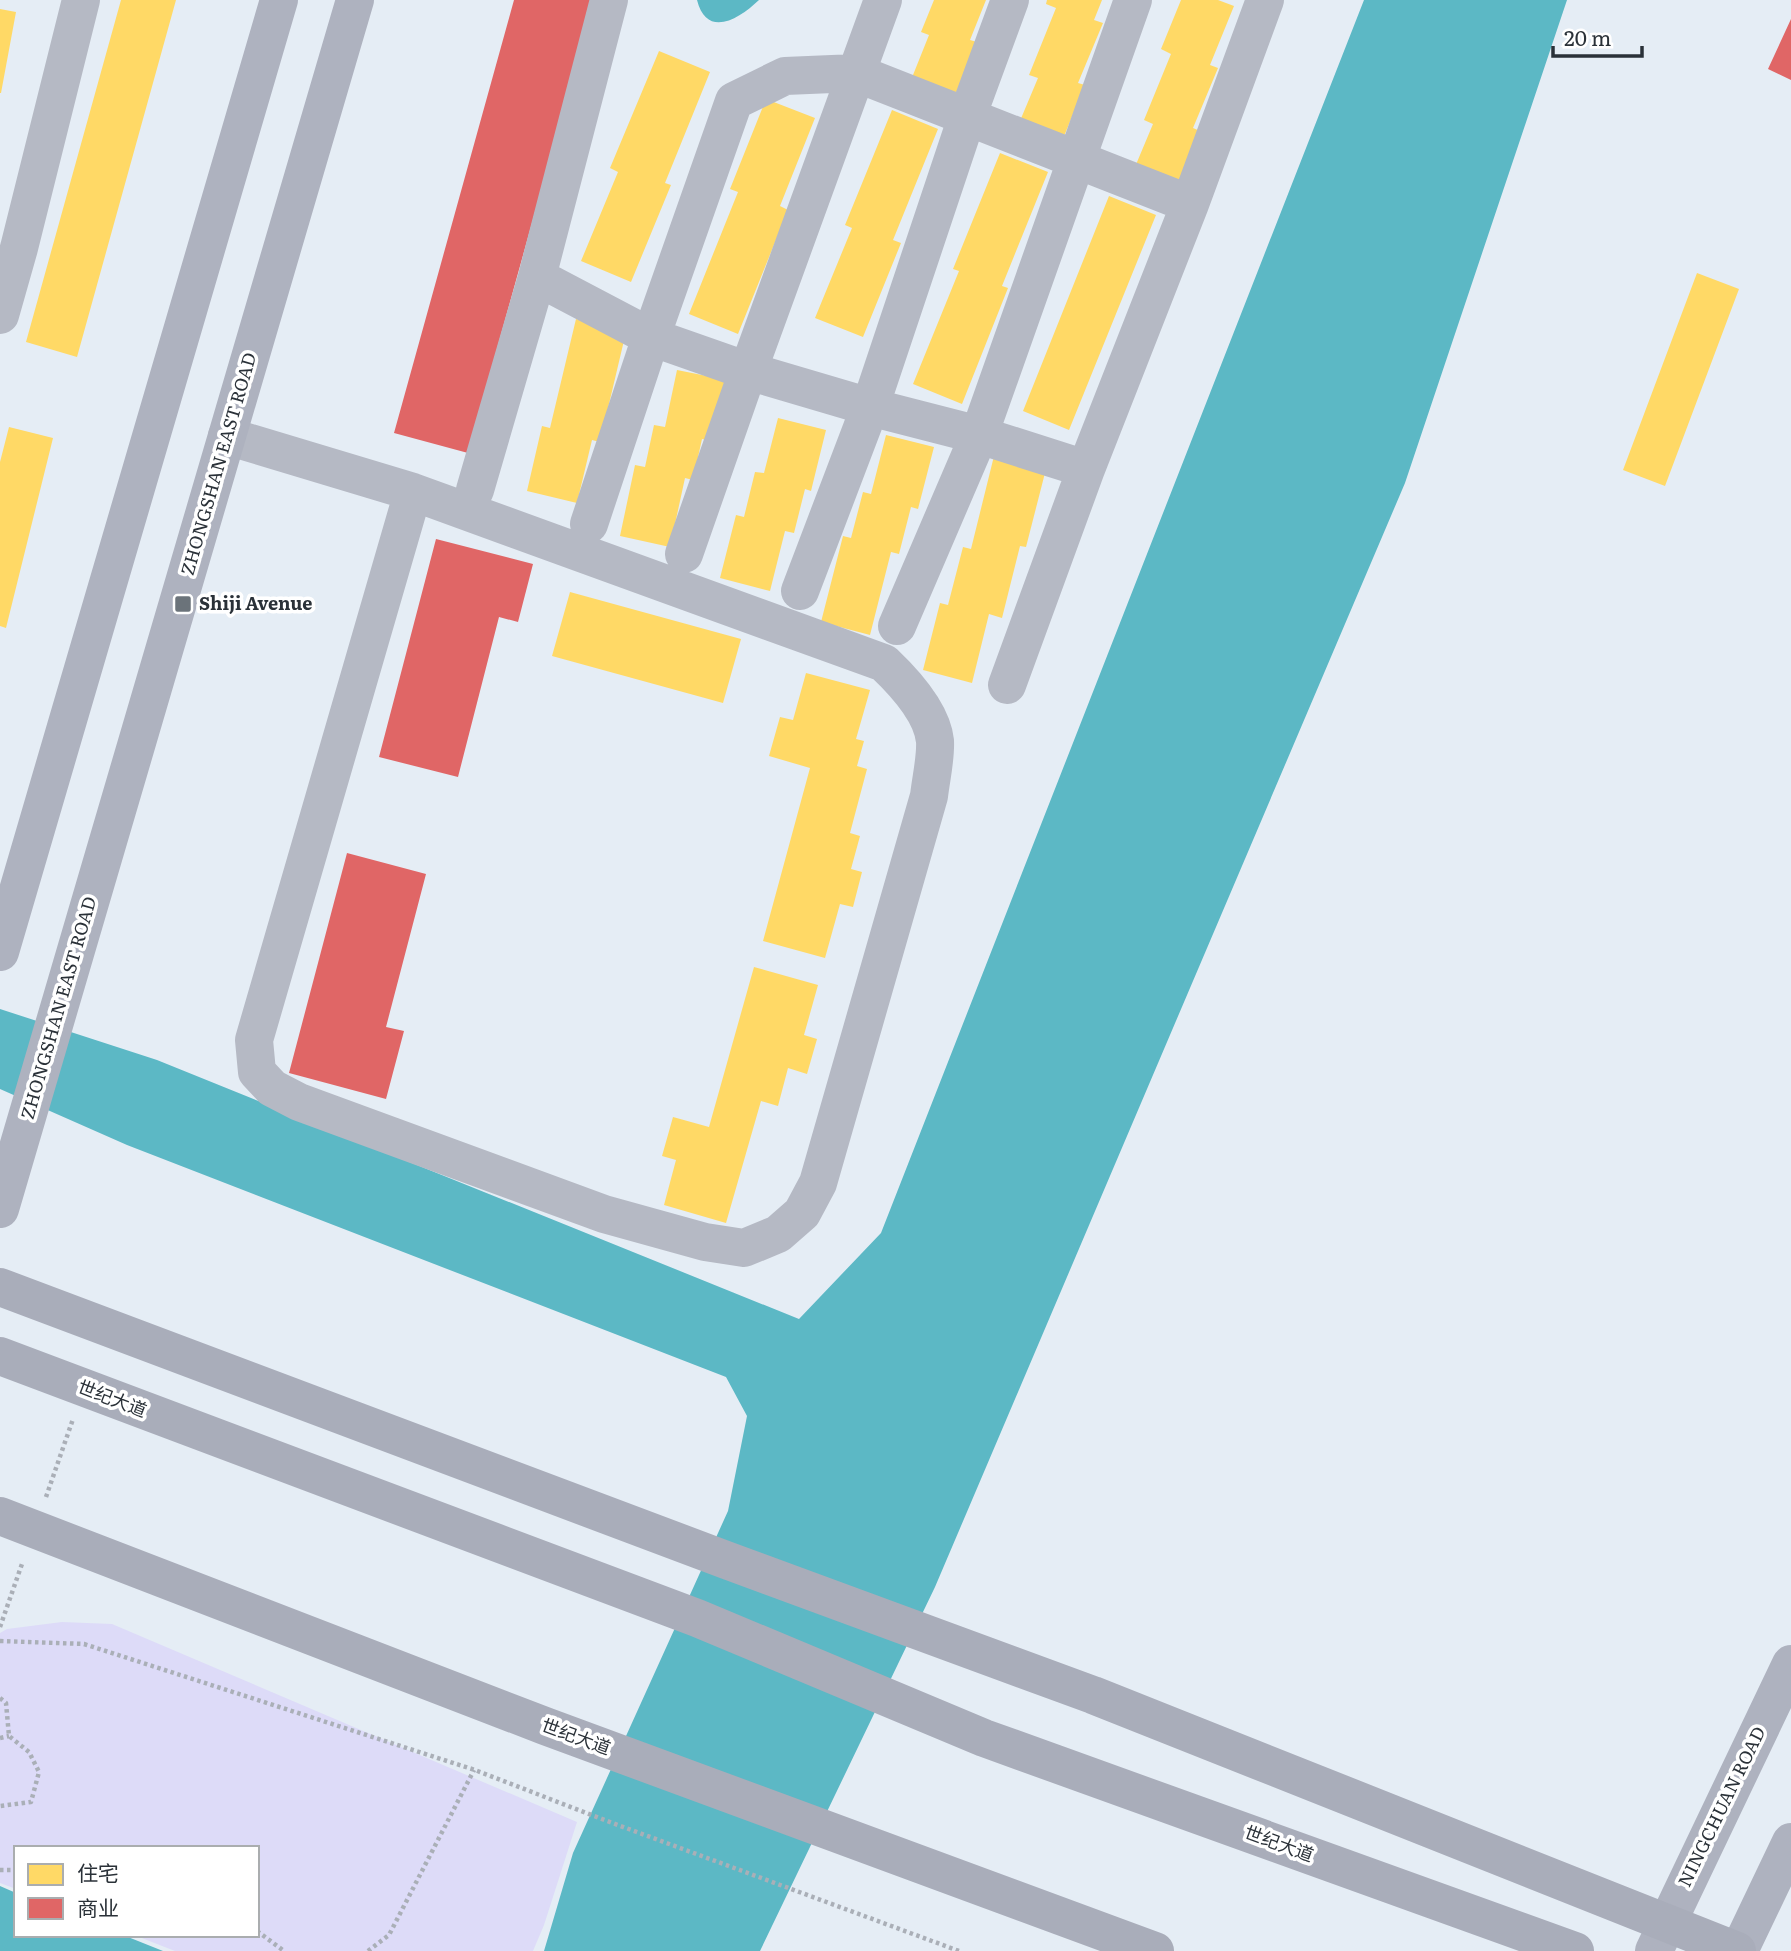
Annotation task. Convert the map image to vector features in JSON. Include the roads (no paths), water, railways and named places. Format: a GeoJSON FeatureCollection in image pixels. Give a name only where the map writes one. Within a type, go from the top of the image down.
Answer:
{"type":"FeatureCollection","features":[{"type":"Feature","properties":{"kind":"highway"},"geometry":{"type":"LineString","coordinates":[[0,1287],[1093,1695],[1660,1937],[1738,1951]]}},
{"type":"Feature","properties":{"kind":"highway","name":"世纪大道"},"geometry":{"type":"LineString","coordinates":[[0,1356],[697,1618],[984,1738],[1575,1951]]}},
{"type":"Feature","properties":{"kind":"highway","name":"世纪大道"},"geometry":{"type":"LineString","coordinates":[[17,1522],[642,1762],[1155,1951]]}},
{"type":"Feature","properties":{"kind":"main road"},"geometry":{"type":"LineString","coordinates":[[0,952],[279,0]]}},
{"type":"Feature","properties":{"kind":"main road","name":"ZHONGSHAN EAST ROAD"},"geometry":{"type":"LineString","coordinates":[[0,1209],[355,0]]}},
{"type":"Feature","properties":{"kind":"main road","name":"NINGCHUAN ROAD"},"geometry":{"type":"LineString","coordinates":[[1660,1937],[1791,1664]]}},
{"type":"Feature","properties":{"kind":"main road"},"geometry":{"type":"LineString","coordinates":[[1738,1951],[1791,1842]]}},
{"type":"Feature","properties":{"kind":"lane"},"geometry":{"type":"LineString","coordinates":[[0,315],[9,246],[81,0]]}},
{"type":"Feature","properties":{"kind":"lane"},"geometry":{"type":"LineString","coordinates":[[475,490],[537,277],[609,0]]}},
{"type":"Feature","properties":{"kind":"lane"},"geometry":{"type":"LineString","coordinates":[[684,554],[883,0]]}},
{"type":"Feature","properties":{"kind":"lane"},"geometry":{"type":"LineString","coordinates":[[800,591],[870,407],[967,117],[1010,0]]}},
{"type":"Feature","properties":{"kind":"lane"},"geometry":{"type":"LineString","coordinates":[[897,626],[979,435],[1133,0]]}},
{"type":"Feature","properties":{"kind":"lane"},"geometry":{"type":"LineString","coordinates":[[1007,685],[1263,1]]}},
{"type":"Feature","properties":{"kind":"lane"},"geometry":{"type":"LineString","coordinates":[[589,524],[734,101],[785,76],[856,73],[1189,204]]}},
{"type":"Feature","properties":{"kind":"lane"},"geometry":{"type":"LineString","coordinates":[[537,277],[651,337],[748,371],[1087,468]]}},
{"type":"Feature","properties":{"kind":"lane"},"geometry":{"type":"LineString","coordinates":[[227,436],[413,492],[884,663],[902,680],[930,720],[935,741],[929,796],[818,1184],[802,1213],[778,1234],[744,1248],[705,1242],[604,1214],[299,1102],[272,1088],[257,1072],[254,1040],[413,492]]}},
{"type":"Feature","properties":{"kind":"water"},"geometry":{"type":"Polygon","coordinates":[[[697,0],[759,0],[733,19],[716,22],[708,19],[697,0]]]}},
{"type":"Feature","properties":{"kind":"water"},"geometry":{"type":"Polygon","coordinates":[[[1364,0],[1567,0],[1405,483],[935,1587],[760,1951],[544,1951],[573,1853],[728,1511],[747,1416],[726,1377],[127,1145],[0,1089],[0,1009],[157,1060],[799,1319],[881,1233],[1364,0]]]}},
{"type":"Feature","properties":{"kind":"water"},"geometry":{"type":"Polygon","coordinates":[[[0,1886],[14,1892],[14,1937],[128,1937],[163,1951],[0,1951],[0,1886]]]}},
{"type":"Feature","properties":{"kind":"place","name":"Shiji Avenue"},"geometry":{"type":"Point","coordinates":[183,604]}}]}
